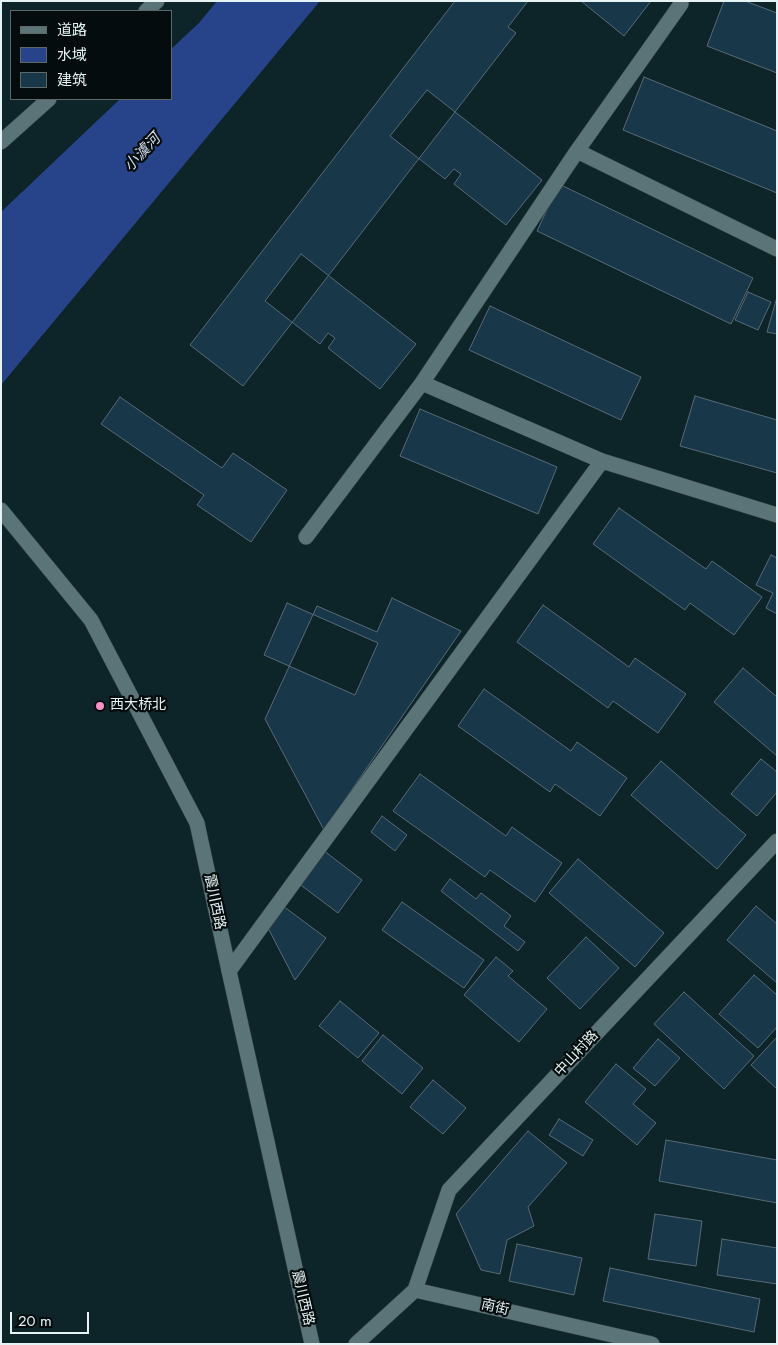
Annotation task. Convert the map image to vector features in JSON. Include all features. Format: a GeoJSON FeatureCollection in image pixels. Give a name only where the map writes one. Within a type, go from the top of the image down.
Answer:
{"type":"FeatureCollection","features":[{"type":"Feature","properties":{"kind":"street"},"geometry":{"type":"LineString","coordinates":[[147,10],[157,1]]}},
{"type":"Feature","properties":{"kind":"street"},"geometry":{"type":"LineString","coordinates":[[306,537],[422,383],[577,152],[681,4],[681,1]]}},
{"type":"Feature","properties":{"kind":"street"},"geometry":{"type":"LineString","coordinates":[[1,142],[49,100]]}},
{"type":"Feature","properties":{"kind":"street"},"geometry":{"type":"LineString","coordinates":[[577,152],[777,249]]}},
{"type":"Feature","properties":{"kind":"street"},"geometry":{"type":"LineString","coordinates":[[422,383],[602,461],[777,515]]}},
{"type":"Feature","properties":{"kind":"street"},"geometry":{"type":"LineString","coordinates":[[229,971],[602,461]]}},
{"type":"Feature","properties":{"kind":"street","name":"震川西路"},"geometry":{"type":"LineString","coordinates":[[1,510],[91,620],[197,823],[312,1344]]}},
{"type":"Feature","properties":{"kind":"street","name":"中山村路"},"geometry":{"type":"LineString","coordinates":[[415,1290],[449,1190],[777,841]]}},
{"type":"Feature","properties":{"kind":"street"},"geometry":{"type":"LineString","coordinates":[[356,1344],[415,1290]]}},
{"type":"Feature","properties":{"kind":"street","name":"南街"},"geometry":{"type":"LineString","coordinates":[[415,1290],[652,1344]]}},
{"type":"Feature","properties":{"kind":"water","name":"小澞河"},"geometry":{"type":"Polygon","coordinates":[[[217,1],[320,1],[1,385],[1,212],[119,100],[172,100],[172,48],[199,23],[217,1]]]}},
{"type":"Feature","properties":{"kind":"building"},"geometry":{"type":"Polygon","coordinates":[[[455,1],[528,1],[508,27],[516,33],[243,386],[190,345],[455,1]]]}},
{"type":"Feature","properties":{"kind":"building"},"geometry":{"type":"Polygon","coordinates":[[[581,1],[651,1],[624,36],[581,1]]]}},
{"type":"Feature","properties":{"kind":"building"},"geometry":{"type":"Polygon","coordinates":[[[724,1],[745,1],[777,13],[777,73],[707,46],[724,1]]]}},
{"type":"Feature","properties":{"kind":"building"},"geometry":{"type":"Polygon","coordinates":[[[644,77],[777,131],[777,193],[623,130],[644,77]]]}},
{"type":"Feature","properties":{"kind":"building"},"geometry":{"type":"Polygon","coordinates":[[[427,90],[542,180],[506,225],[454,184],[461,174],[454,169],[445,179],[390,136],[427,90]]]}},
{"type":"Feature","properties":{"kind":"building"},"geometry":{"type":"Polygon","coordinates":[[[559,184],[753,278],[731,324],[537,231],[559,184]]]}},
{"type":"Feature","properties":{"kind":"building"},"geometry":{"type":"Polygon","coordinates":[[[301,254],[416,344],[380,389],[328,348],[335,338],[328,333],[320,344],[265,301],[301,254]]]}},
{"type":"Feature","properties":{"kind":"building"},"geometry":{"type":"Polygon","coordinates":[[[748,292],[771,302],[758,330],[735,320],[748,292]]]}},
{"type":"Feature","properties":{"kind":"building"},"geometry":{"type":"Polygon","coordinates":[[[777,297],[777,334],[767,332],[777,297]]]}},
{"type":"Feature","properties":{"kind":"building"},"geometry":{"type":"Polygon","coordinates":[[[490,306],[641,377],[621,420],[469,350],[490,306]]]}},
{"type":"Feature","properties":{"kind":"building"},"geometry":{"type":"Polygon","coordinates":[[[695,396],[777,420],[777,473],[680,446],[695,396]]]}},
{"type":"Feature","properties":{"kind":"building"},"geometry":{"type":"Polygon","coordinates":[[[120,397],[222,468],[233,453],[287,490],[251,542],[197,505],[204,495],[101,424],[120,397]]]}},
{"type":"Feature","properties":{"kind":"building"},"geometry":{"type":"Polygon","coordinates":[[[420,409],[557,467],[538,514],[400,456],[420,409]]]}},
{"type":"Feature","properties":{"kind":"building"},"geometry":{"type":"Polygon","coordinates":[[[619,508],[706,569],[712,561],[762,597],[734,635],[690,603],[685,610],[593,544],[619,508]]]}},
{"type":"Feature","properties":{"kind":"building"},"geometry":{"type":"Polygon","coordinates":[[[771,555],[777,558],[777,614],[766,608],[773,593],[756,585],[771,555]]]}},
{"type":"Feature","properties":{"kind":"building"},"geometry":{"type":"Polygon","coordinates":[[[392,598],[461,631],[324,830],[265,719],[317,606],[377,632],[392,598]]]}},
{"type":"Feature","properties":{"kind":"building"},"geometry":{"type":"Polygon","coordinates":[[[287,603],[378,643],[355,695],[264,655],[287,603]]]}},
{"type":"Feature","properties":{"kind":"building"},"geometry":{"type":"Polygon","coordinates":[[[543,605],[629,667],[635,658],[686,694],[658,733],[613,701],[608,708],[517,642],[543,605]]]}},
{"type":"Feature","properties":{"kind":"building"},"geometry":{"type":"Polygon","coordinates":[[[743,668],[777,697],[777,756],[714,702],[743,668]]]}},
{"type":"Feature","properties":{"kind":"building"},"geometry":{"type":"Polygon","coordinates":[[[484,689],[571,751],[577,742],[627,778],[600,816],[555,784],[550,792],[458,726],[484,689]]]}},
{"type":"Feature","properties":{"kind":"building"},"geometry":{"type":"Polygon","coordinates":[[[761,759],[777,772],[777,792],[757,816],[731,794],[761,759]]]}},
{"type":"Feature","properties":{"kind":"building"},"geometry":{"type":"Polygon","coordinates":[[[661,761],[746,835],[717,869],[631,795],[661,761]]]}},
{"type":"Feature","properties":{"kind":"building"},"geometry":{"type":"Polygon","coordinates":[[[420,774],[506,836],[512,827],[562,863],[535,902],[490,870],[485,877],[393,811],[420,774]]]}},
{"type":"Feature","properties":{"kind":"building"},"geometry":{"type":"Polygon","coordinates":[[[382,816],[407,835],[395,851],[371,832],[382,816]]]}},
{"type":"Feature","properties":{"kind":"building"},"geometry":{"type":"Polygon","coordinates":[[[323,850],[362,880],[338,913],[298,883],[323,850]]]}},
{"type":"Feature","properties":{"kind":"building"},"geometry":{"type":"Polygon","coordinates":[[[578,859],[664,933],[635,967],[549,893],[578,859]]]}},
{"type":"Feature","properties":{"kind":"building"},"geometry":{"type":"Polygon","coordinates":[[[450,879],[476,899],[481,893],[511,916],[504,926],[525,942],[518,951],[441,891],[450,879]]]}},
{"type":"Feature","properties":{"kind":"building"},"geometry":{"type":"Polygon","coordinates":[[[402,902],[484,960],[464,988],[382,930],[402,902]]]}},
{"type":"Feature","properties":{"kind":"building"},"geometry":{"type":"Polygon","coordinates":[[[283,906],[326,938],[295,980],[268,928],[283,906]]]}},
{"type":"Feature","properties":{"kind":"building"},"geometry":{"type":"Polygon","coordinates":[[[756,906],[777,924],[777,983],[727,940],[756,906]]]}},
{"type":"Feature","properties":{"kind":"building"},"geometry":{"type":"Polygon","coordinates":[[[586,937],[619,968],[580,1009],[547,978],[586,937]]]}},
{"type":"Feature","properties":{"kind":"building"},"geometry":{"type":"Polygon","coordinates":[[[496,957],[513,971],[508,976],[547,1009],[519,1042],[464,995],[496,957]]]}},
{"type":"Feature","properties":{"kind":"building"},"geometry":{"type":"Polygon","coordinates":[[[754,975],[777,995],[777,1027],[758,1048],[719,1014],[754,975]]]}},
{"type":"Feature","properties":{"kind":"building"},"geometry":{"type":"Polygon","coordinates":[[[684,992],[754,1056],[724,1089],[654,1024],[684,992]]]}},
{"type":"Feature","properties":{"kind":"building"},"geometry":{"type":"Polygon","coordinates":[[[340,1001],[379,1033],[358,1058],[319,1026],[340,1001]]]}},
{"type":"Feature","properties":{"kind":"building"},"geometry":{"type":"Polygon","coordinates":[[[383,1035],[423,1068],[402,1094],[362,1061],[383,1035]]]}},
{"type":"Feature","properties":{"kind":"building"},"geometry":{"type":"Polygon","coordinates":[[[777,1037],[777,1089],[751,1065],[777,1037]]]}},
{"type":"Feature","properties":{"kind":"building"},"geometry":{"type":"Polygon","coordinates":[[[658,1039],[680,1058],[655,1086],[633,1068],[658,1039]]]}},
{"type":"Feature","properties":{"kind":"building"},"geometry":{"type":"Polygon","coordinates":[[[616,1064],[646,1089],[633,1104],[656,1123],[637,1145],[585,1102],[616,1064]]]}},
{"type":"Feature","properties":{"kind":"building"},"geometry":{"type":"Polygon","coordinates":[[[433,1080],[466,1108],[443,1134],[410,1107],[433,1080]]]}},
{"type":"Feature","properties":{"kind":"building"},"geometry":{"type":"Polygon","coordinates":[[[559,1119],[593,1140],[583,1156],[549,1135],[559,1119]]]}},
{"type":"Feature","properties":{"kind":"building"},"geometry":{"type":"Polygon","coordinates":[[[528,1131],[567,1163],[528,1207],[534,1226],[507,1240],[500,1274],[481,1270],[456,1214],[528,1131]]]}},
{"type":"Feature","properties":{"kind":"building"},"geometry":{"type":"Polygon","coordinates":[[[666,1140],[777,1160],[777,1203],[659,1181],[666,1140]]]}},
{"type":"Feature","properties":{"kind":"building"},"geometry":{"type":"Polygon","coordinates":[[[655,1214],[702,1221],[696,1266],[648,1259],[655,1214]]]}},
{"type":"Feature","properties":{"kind":"building"},"geometry":{"type":"Polygon","coordinates":[[[722,1239],[777,1248],[777,1284],[717,1275],[722,1239]]]}},
{"type":"Feature","properties":{"kind":"building"},"geometry":{"type":"Polygon","coordinates":[[[517,1244],[582,1258],[574,1295],[509,1281],[517,1244]]]}},
{"type":"Feature","properties":{"kind":"building"},"geometry":{"type":"Polygon","coordinates":[[[610,1268],[760,1299],[754,1332],[603,1301],[610,1268]]]}},
{"type":"Feature","properties":{"kind":"place","name":"西大桥北"},"geometry":{"type":"Point","coordinates":[100,706]}}]}
